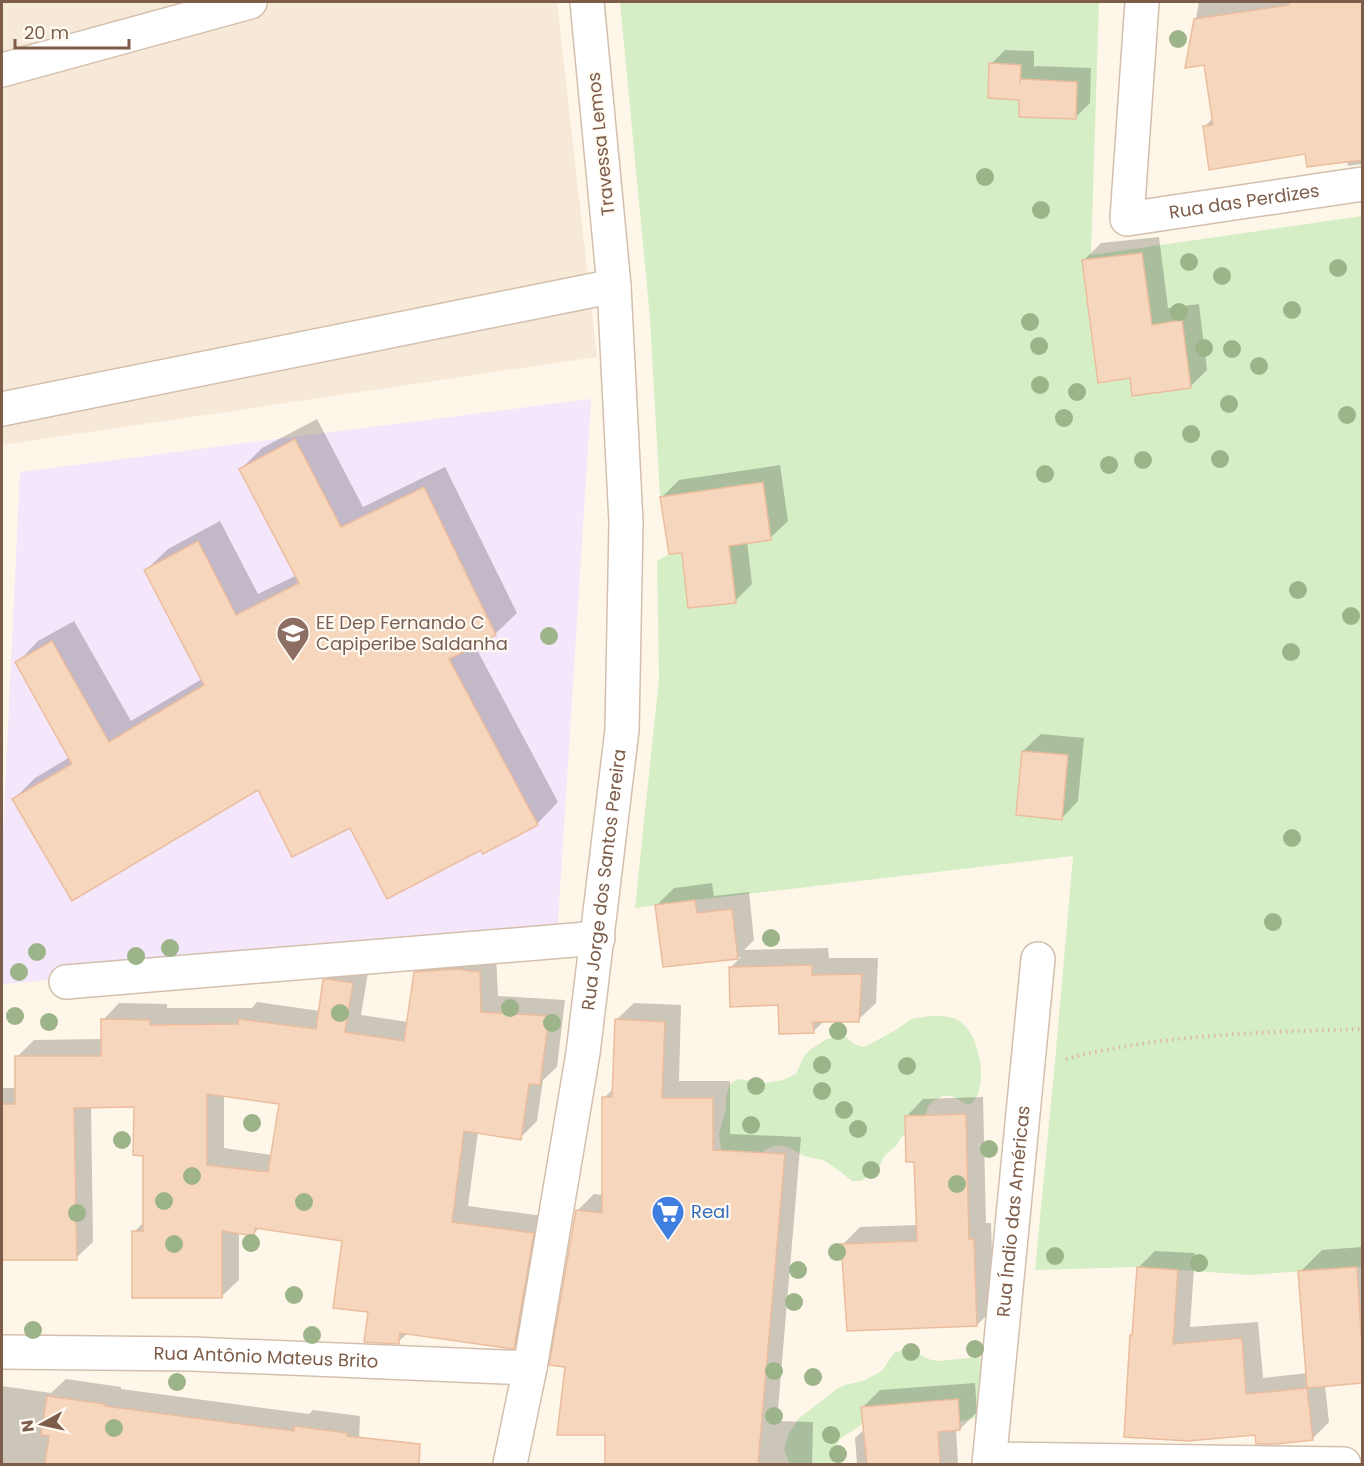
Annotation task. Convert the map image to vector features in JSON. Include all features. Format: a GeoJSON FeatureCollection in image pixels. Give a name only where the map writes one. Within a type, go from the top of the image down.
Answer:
{"type":"FeatureCollection","features":[{"type":"Feature","properties":{"kind":"street"},"geometry":{"type":"LineString","coordinates":[[2,70],[250,2]]}},
{"type":"Feature","properties":{"kind":"street","name":"Travessa Lemos"},"geometry":{"type":"LineString","coordinates":[[587,2],[615,286]]}},
{"type":"Feature","properties":{"kind":"street","name":"Rua das Perdizes"},"geometry":{"type":"LineString","coordinates":[[1142,2],[1127,219],[1362,184]]}},
{"type":"Feature","properties":{"kind":"street"},"geometry":{"type":"LineString","coordinates":[[2,409],[615,286]]}},
{"type":"Feature","properties":{"kind":"street","name":"Rua Jorge dos Santos Pereira"},"geometry":{"type":"LineString","coordinates":[[510,1464],[530,1368],[583,1053],[623,718],[627,522],[615,286]]}},
{"type":"Feature","properties":{"kind":"street"},"geometry":{"type":"LineString","coordinates":[[66,982],[598,938]]}},
{"type":"Feature","properties":{"kind":"street","name":"Rua Índio das Américas"},"geometry":{"type":"LineString","coordinates":[[990,1462],[1038,959]]}},
{"type":"Feature","properties":{"kind":"street","name":"Rua Antônio Mateus Brito"},"geometry":{"type":"LineString","coordinates":[[2,1352],[192,1354],[530,1368]]}},
{"type":"Feature","properties":{"kind":"street"},"geometry":{"type":"LineString","coordinates":[[990,1462],[1344,1464]]}},
{"type":"Feature","properties":{"kind":"path"},"geometry":{"type":"LineString","coordinates":[[1027,1073],[1055,1062],[1092,1052],[1141,1044],[1256,1032],[1362,1029]]}},
{"type":"Feature","properties":{"kind":"shaded area"},"geometry":{"type":"Polygon","coordinates":[[[2,2],[557,2],[597,357],[2,445],[2,2]]]}},
{"type":"Feature","properties":{"kind":"shaded area","name":"EE Dep Fernando C Capiperibe Saldanha"},"geometry":{"type":"Polygon","coordinates":[[[591,399],[557,938],[2,984],[2,852],[20,472],[591,399]]]}},
{"type":"Feature","properties":{"kind":"green space"},"geometry":{"type":"Polygon","coordinates":[[[620,2],[1099,2],[1091,255],[1362,216],[1362,1268],[1251,1275],[1137,1267],[1035,1270],[1073,856],[635,908],[659,678],[657,561],[669,554],[771,539],[763,482],[660,497],[650,318],[620,2]],[[990,64],[988,98],[1019,100],[1019,117],[1076,119],[1077,82],[1020,79],[1021,65],[990,64]],[[1142,253],[1082,260],[1098,383],[1113,381],[1127,360],[1132,396],[1191,388],[1182,321],[1152,325],[1142,253]],[[1022,751],[1016,815],[1062,820],[1068,755],[1022,751]]]}},
{"type":"Feature","properties":{"kind":"green space"},"geometry":{"type":"Polygon","coordinates":[[[930,1016],[958,1020],[971,1035],[976,1045],[981,1069],[979,1091],[968,1105],[952,1096],[943,1096],[935,1100],[928,1106],[923,1122],[917,1129],[901,1137],[897,1145],[885,1155],[877,1171],[861,1181],[852,1181],[823,1160],[804,1156],[779,1145],[755,1156],[722,1154],[719,1135],[730,1084],[738,1079],[765,1083],[783,1080],[796,1074],[804,1056],[827,1039],[846,1037],[862,1047],[896,1030],[911,1019],[930,1016]]]}},
{"type":"Feature","properties":{"kind":"green space"},"geometry":{"type":"Polygon","coordinates":[[[902,1350],[940,1361],[976,1357],[985,1359],[980,1417],[962,1421],[936,1412],[876,1415],[840,1439],[836,1446],[844,1464],[790,1464],[784,1450],[789,1433],[799,1418],[837,1389],[863,1381],[882,1371],[894,1353],[902,1350]]]}},
{"type":"Feature","properties":{"kind":"building"},"geometry":{"type":"Polygon","coordinates":[[[1289,2],[1362,2],[1362,160],[1307,167],[1305,154],[1209,170],[1203,126],[1213,125],[1204,65],[1185,68],[1194,19],[1289,5],[1289,2]]]}},
{"type":"Feature","properties":{"kind":"building"},"geometry":{"type":"Polygon","coordinates":[[[989,63],[1021,65],[1020,79],[1077,82],[1076,119],[1019,117],[1019,100],[988,98],[989,63]]]}},
{"type":"Feature","properties":{"kind":"building"},"geometry":{"type":"Polygon","coordinates":[[[1142,253],[1152,325],[1182,320],[1191,388],[1132,396],[1130,378],[1098,383],[1082,260],[1142,253]]]}},
{"type":"Feature","properties":{"kind":"building"},"geometry":{"type":"Polygon","coordinates":[[[295,439],[341,527],[424,487],[496,635],[449,659],[538,825],[483,854],[481,850],[387,899],[350,828],[292,857],[258,790],[72,901],[12,799],[72,764],[15,662],[52,641],[109,742],[204,685],[144,570],[198,541],[236,615],[299,583],[239,469],[295,439]]]}},
{"type":"Feature","properties":{"kind":"building"},"geometry":{"type":"Polygon","coordinates":[[[763,482],[771,540],[729,546],[736,603],[688,608],[682,553],[669,554],[660,497],[763,482]]]}},
{"type":"Feature","properties":{"kind":"building"},"geometry":{"type":"Polygon","coordinates":[[[1022,751],[1068,755],[1062,820],[1016,815],[1022,751]]]}},
{"type":"Feature","properties":{"kind":"building"},"geometry":{"type":"Polygon","coordinates":[[[695,900],[697,913],[732,909],[738,959],[663,967],[655,905],[695,900]]]}},
{"type":"Feature","properties":{"kind":"building"},"geometry":{"type":"Polygon","coordinates":[[[812,965],[812,975],[862,974],[859,1022],[813,1022],[814,1033],[779,1034],[778,1005],[730,1007],[729,967],[812,965]]]}},
{"type":"Feature","properties":{"kind":"building"},"geometry":{"type":"Polygon","coordinates":[[[455,969],[480,972],[481,1012],[549,1016],[540,1085],[529,1084],[521,1140],[464,1131],[452,1222],[534,1233],[514,1349],[400,1333],[399,1344],[364,1342],[368,1312],[333,1308],[342,1241],[255,1228],[254,1236],[222,1231],[222,1298],[132,1298],[132,1231],[143,1231],[143,1156],[133,1155],[134,1107],[74,1108],[77,1260],[2,1260],[2,1104],[15,1104],[15,1056],[101,1056],[101,1019],[150,1020],[150,1025],[238,1024],[239,1019],[316,1029],[323,980],[329,979],[353,983],[345,1032],[404,1041],[414,972],[455,969]],[[207,1094],[207,1165],[268,1172],[279,1104],[207,1094]]]}},
{"type":"Feature","properties":{"kind":"building"},"geometry":{"type":"Polygon","coordinates":[[[615,1019],[665,1022],[662,1098],[713,1098],[713,1150],[785,1154],[758,1464],[605,1464],[605,1435],[557,1435],[565,1367],[549,1365],[576,1210],[602,1213],[602,1097],[612,1097],[615,1019]]]}},
{"type":"Feature","properties":{"kind":"building"},"geometry":{"type":"Polygon","coordinates":[[[966,1114],[969,1239],[974,1239],[977,1326],[847,1331],[841,1244],[917,1241],[914,1162],[906,1162],[905,1116],[966,1114]]]}},
{"type":"Feature","properties":{"kind":"building"},"geometry":{"type":"Polygon","coordinates":[[[1137,1267],[1178,1270],[1173,1344],[1242,1338],[1246,1394],[1307,1388],[1313,1440],[1256,1444],[1255,1435],[1188,1441],[1124,1437],[1137,1267]]]}},
{"type":"Feature","properties":{"kind":"building"},"geometry":{"type":"Polygon","coordinates":[[[1357,1267],[1362,1383],[1307,1388],[1298,1271],[1357,1267]]]}},
{"type":"Feature","properties":{"kind":"building"},"geometry":{"type":"Polygon","coordinates":[[[47,1396],[105,1404],[104,1406],[294,1431],[294,1426],[347,1433],[347,1436],[420,1444],[419,1464],[45,1464],[49,1436],[41,1435],[47,1396]]]}},
{"type":"Feature","properties":{"kind":"building"},"geometry":{"type":"Polygon","coordinates":[[[958,1399],[960,1430],[938,1432],[940,1464],[867,1464],[861,1407],[958,1399]]]}},
{"type":"Feature","properties":{"kind":"place","name":"EE Dep Fernando C Capiperibe Saldanha"},"geometry":{"type":"Point","coordinates":[293,662]}},
{"type":"Feature","properties":{"kind":"place","name":"Real"},"geometry":{"type":"Point","coordinates":[668,1241]}}]}
